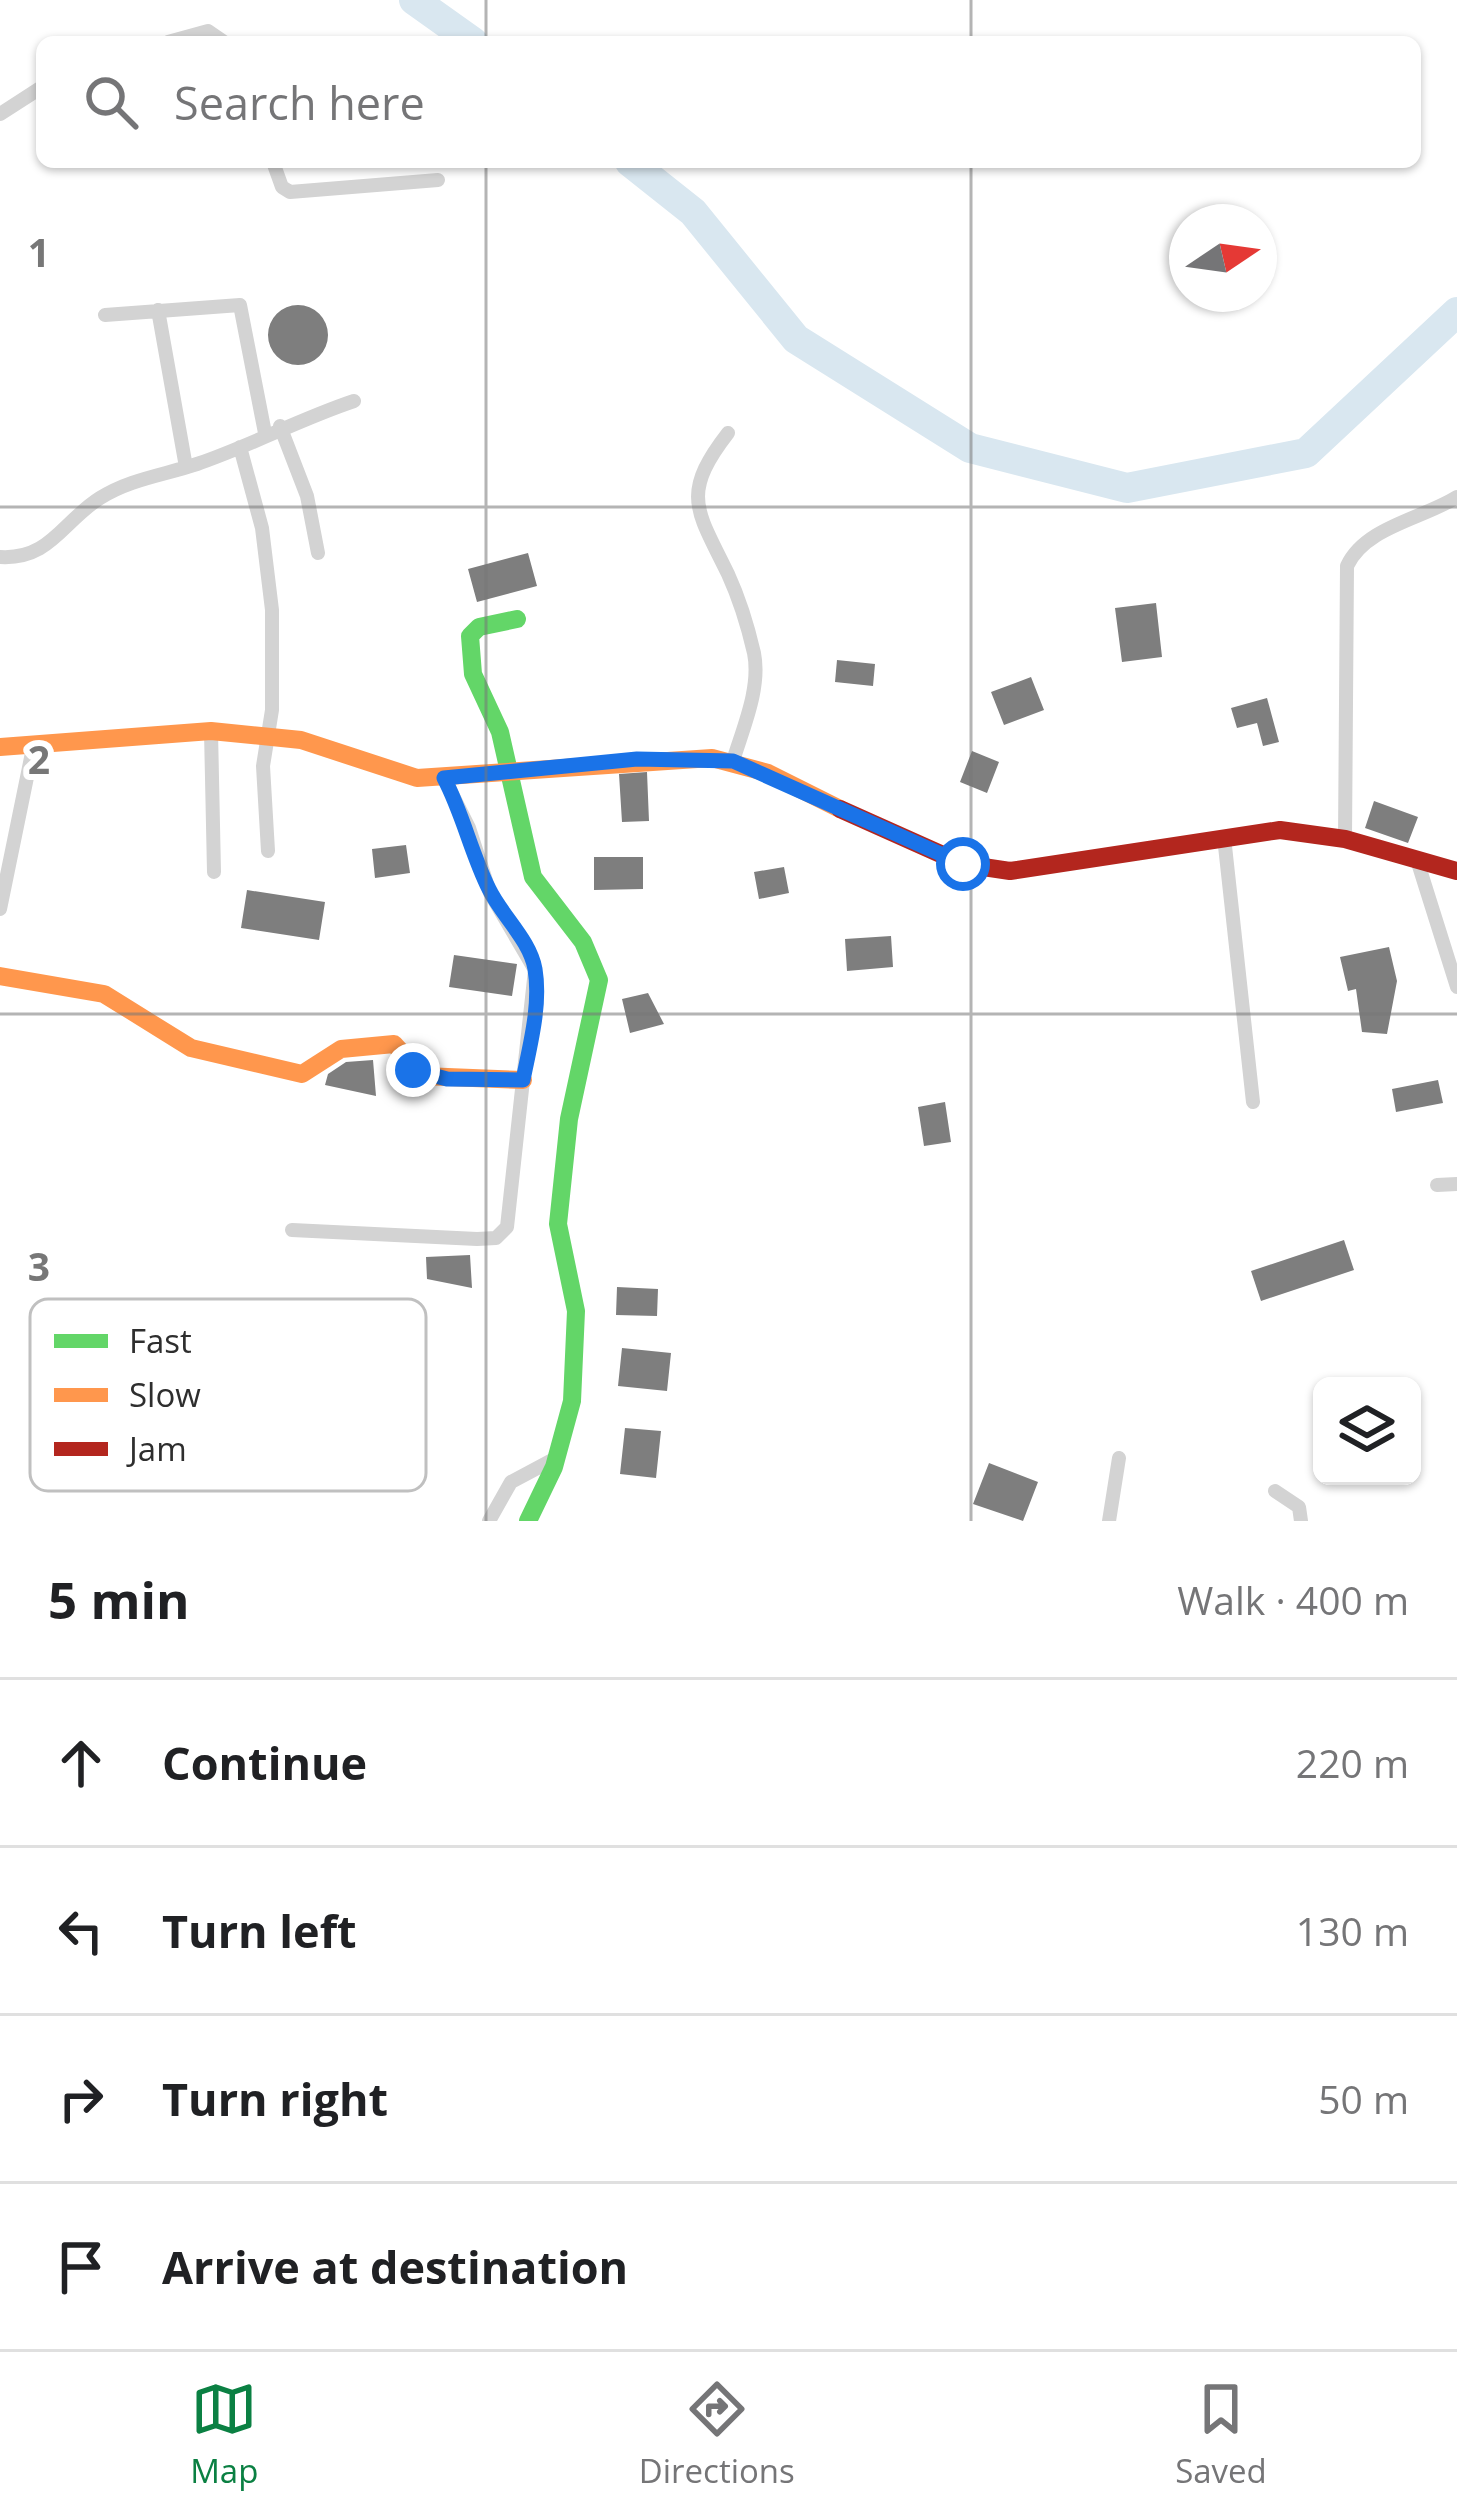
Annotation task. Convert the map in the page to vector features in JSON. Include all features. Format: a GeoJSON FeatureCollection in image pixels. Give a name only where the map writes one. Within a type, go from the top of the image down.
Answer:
{"type":"FeatureCollection","features":[{"type":"Feature","properties":{"kind":"street"},"geometry":{"type":"LineString","coordinates":[[0,114],[36,91]]}},
{"type":"Feature","properties":{"kind":"street"},"geometry":{"type":"LineString","coordinates":[[275,168],[282,187],[290,192],[438,181]]}},
{"type":"Feature","properties":{"kind":"street"},"geometry":{"type":"LineString","coordinates":[[105,315],[240,305],[272,430],[307,496],[318,553]]}},
{"type":"Feature","properties":{"kind":"street"},"geometry":{"type":"LineString","coordinates":[[158,310],[187,467]]}},
{"type":"Feature","properties":{"kind":"street"},"geometry":{"type":"LineString","coordinates":[[0,557],[45,549],[103,496],[354,401]]}},
{"type":"Feature","properties":{"kind":"street"},"geometry":{"type":"LineString","coordinates":[[728,433],[707,460],[695,496],[704,532],[728,573],[754,656],[751,698],[733,761]]}},
{"type":"Feature","properties":{"kind":"street"},"geometry":{"type":"LineString","coordinates":[[240,447],[269,573],[274,658],[272,710],[265,735],[268,851]]}},
{"type":"Feature","properties":{"kind":"street"},"geometry":{"type":"LineString","coordinates":[[1345,838],[1347,566],[1355,547],[1368,537],[1457,496]]}},
{"type":"Feature","properties":{"kind":"street"},"geometry":{"type":"LineString","coordinates":[[517,619],[479,627],[470,636],[477,687],[500,732],[533,877],[583,942],[599,980],[569,1119],[557,1224],[576,1311],[578,1352],[558,1457],[528,1521]]}},
{"type":"Feature","properties":{"kind":"street"},"geometry":{"type":"LineString","coordinates":[[211,731],[214,872]]}},
{"type":"Feature","properties":{"kind":"street"},"geometry":{"type":"LineString","coordinates":[[0,748],[33,748],[143,732],[211,731],[301,740],[417,778],[637,759],[733,761],[898,838],[986,869],[1010,871],[1280,830],[1345,838],[1457,871]]}},
{"type":"Feature","properties":{"kind":"street"},"geometry":{"type":"LineString","coordinates":[[0,909],[33,748]]}},
{"type":"Feature","properties":{"kind":"street"},"geometry":{"type":"LineString","coordinates":[[292,1230],[496,1238],[507,1227],[535,970],[490,893],[451,777]]}},
{"type":"Feature","properties":{"kind":"street"},"geometry":{"type":"LineString","coordinates":[[1224,837],[1253,1102]]}},
{"type":"Feature","properties":{"kind":"street"},"geometry":{"type":"LineString","coordinates":[[1418,863],[1457,986]]}},
{"type":"Feature","properties":{"kind":"street"},"geometry":{"type":"LineString","coordinates":[[0,976],[104,994],[191,1048],[302,1074],[352,1046],[394,1044],[423,1076],[523,1080]]}},
{"type":"Feature","properties":{"kind":"street"},"geometry":{"type":"LineString","coordinates":[[1437,1185],[1457,1184]]}},
{"type":"Feature","properties":{"kind":"street"},"geometry":{"type":"LineString","coordinates":[[489,1521],[511,1481],[558,1457]]}},
{"type":"Feature","properties":{"kind":"street"},"geometry":{"type":"LineString","coordinates":[[1109,1521],[1119,1457]]}},
{"type":"Feature","properties":{"kind":"street"},"geometry":{"type":"LineString","coordinates":[[1276,1491],[1299,1507],[1301,1521]]}},
{"type":"Feature","properties":{"kind":"building"},"geometry":{"type":"Polygon","coordinates":[[[298,305],[319,314],[328,335],[319,356],[298,365],[277,356],[268,335],[277,314],[298,305]]]}},
{"type":"Feature","properties":{"kind":"building"},"geometry":{"type":"Polygon","coordinates":[[[528,553],[537,586],[477,602],[468,569],[528,553]]]}},
{"type":"Feature","properties":{"kind":"building"},"geometry":{"type":"Polygon","coordinates":[[[1156,603],[1162,657],[1122,662],[1115,608],[1156,603]]]}},
{"type":"Feature","properties":{"kind":"building"},"geometry":{"type":"Polygon","coordinates":[[[837,660],[875,664],[873,686],[835,682],[837,660]]]}},
{"type":"Feature","properties":{"kind":"building"},"geometry":{"type":"Polygon","coordinates":[[[1031,677],[1044,710],[1004,725],[991,692],[1031,677]]]}},
{"type":"Feature","properties":{"kind":"building"},"geometry":{"type":"Polygon","coordinates":[[[1267,698],[1279,742],[1263,746],[1257,723],[1237,728],[1231,708],[1267,698]]]}},
{"type":"Feature","properties":{"kind":"building"},"geometry":{"type":"Polygon","coordinates":[[[972,751],[999,762],[987,793],[960,782],[972,751]]]}},
{"type":"Feature","properties":{"kind":"building"},"geometry":{"type":"Polygon","coordinates":[[[647,772],[649,821],[622,822],[619,774],[647,772]]]}},
{"type":"Feature","properties":{"kind":"building"},"geometry":{"type":"Polygon","coordinates":[[[1374,801],[1418,817],[1408,843],[1365,828],[1374,801]]]}},
{"type":"Feature","properties":{"kind":"building"},"geometry":{"type":"Polygon","coordinates":[[[406,845],[410,873],[375,878],[372,849],[406,845]]]}},
{"type":"Feature","properties":{"kind":"building"},"geometry":{"type":"Polygon","coordinates":[[[594,857],[643,857],[643,889],[594,890],[594,857]]]}},
{"type":"Feature","properties":{"kind":"building"},"geometry":{"type":"Polygon","coordinates":[[[784,867],[789,893],[759,899],[754,872],[784,867]]]}},
{"type":"Feature","properties":{"kind":"building"},"geometry":{"type":"Polygon","coordinates":[[[247,890],[325,902],[319,940],[241,928],[247,890]]]}},
{"type":"Feature","properties":{"kind":"building"},"geometry":{"type":"Polygon","coordinates":[[[891,936],[893,967],[847,971],[845,939],[891,936]]]}},
{"type":"Feature","properties":{"kind":"building"},"geometry":{"type":"Polygon","coordinates":[[[1389,947],[1397,981],[1387,1034],[1362,1032],[1356,989],[1348,991],[1340,957],[1389,947]]]}},
{"type":"Feature","properties":{"kind":"building"},"geometry":{"type":"Polygon","coordinates":[[[454,955],[517,964],[512,996],[449,987],[454,955]]]}},
{"type":"Feature","properties":{"kind":"building"},"geometry":{"type":"Polygon","coordinates":[[[648,993],[664,1024],[630,1033],[622,999],[648,993]]]}},
{"type":"Feature","properties":{"kind":"building"},"geometry":{"type":"Polygon","coordinates":[[[373,1060],[376,1096],[325,1085],[328,1074],[346,1062],[373,1060]]]}},
{"type":"Feature","properties":{"kind":"building"},"geometry":{"type":"Polygon","coordinates":[[[1438,1080],[1443,1103],[1396,1112],[1392,1089],[1438,1080]]]}},
{"type":"Feature","properties":{"kind":"building"},"geometry":{"type":"Polygon","coordinates":[[[945,1102],[951,1142],[924,1146],[918,1107],[945,1102]]]}},
{"type":"Feature","properties":{"kind":"building"},"geometry":{"type":"Polygon","coordinates":[[[1344,1240],[1354,1270],[1261,1301],[1251,1271],[1344,1240]]]}},
{"type":"Feature","properties":{"kind":"building"},"geometry":{"type":"Polygon","coordinates":[[[470,1255],[472,1288],[427,1279],[426,1257],[470,1255]]]}},
{"type":"Feature","properties":{"kind":"building"},"geometry":{"type":"Polygon","coordinates":[[[617,1287],[658,1289],[657,1316],[616,1315],[617,1287]]]}},
{"type":"Feature","properties":{"kind":"building"},"geometry":{"type":"Polygon","coordinates":[[[622,1348],[671,1353],[667,1391],[618,1386],[622,1348]]]}},
{"type":"Feature","properties":{"kind":"building"},"geometry":{"type":"Polygon","coordinates":[[[625,1428],[661,1431],[656,1478],[620,1474],[625,1428]]]}},
{"type":"Feature","properties":{"kind":"building"},"geometry":{"type":"Polygon","coordinates":[[[989,1463],[1038,1482],[1023,1521],[973,1504],[989,1463]]]}},
{"type":"Feature","properties":{"kind":"waterway"},"geometry":{"type":"LineString","coordinates":[[414,0],[465,36]]}},
{"type":"Feature","properties":{"kind":"waterway"},"geometry":{"type":"LineString","coordinates":[[638,168],[693,212],[796,339],[970,448],[1127,488],[1306,453],[1457,312]]}},
{"type":"Feature","properties":{"kind":"traffic: fast"},"geometry":{"type":"LineString","coordinates":[[517,619],[479,627],[470,636],[473,674],[500,732],[533,877],[583,942],[599,980],[569,1119],[558,1224],[576,1311],[572,1401],[554,1467],[528,1521]]}},
{"type":"Feature","properties":{"kind":"traffic: slow"},"geometry":{"type":"LineString","coordinates":[[0,747],[211,731],[301,740],[417,778],[712,758],[768,773],[840,809]]}},
{"type":"Feature","properties":{"kind":"traffic: slow"},"geometry":{"type":"LineString","coordinates":[[0,976],[104,994],[191,1048],[302,1074],[341,1049],[394,1044],[423,1076],[523,1080]]}},
{"type":"Feature","properties":{"kind":"traffic: jam"},"geometry":{"type":"LineString","coordinates":[[840,809],[963,864],[1010,871],[1280,830],[1345,839],[1457,871]]}},
{"type":"Feature","properties":{"kind":"route"},"geometry":{"type":"LineString","coordinates":[[413,1070],[447,1079],[523,1080],[533,1027],[536,991],[531,956],[490,893],[469,828],[444,778],[637,759],[733,761],[963,864]]}}]}
